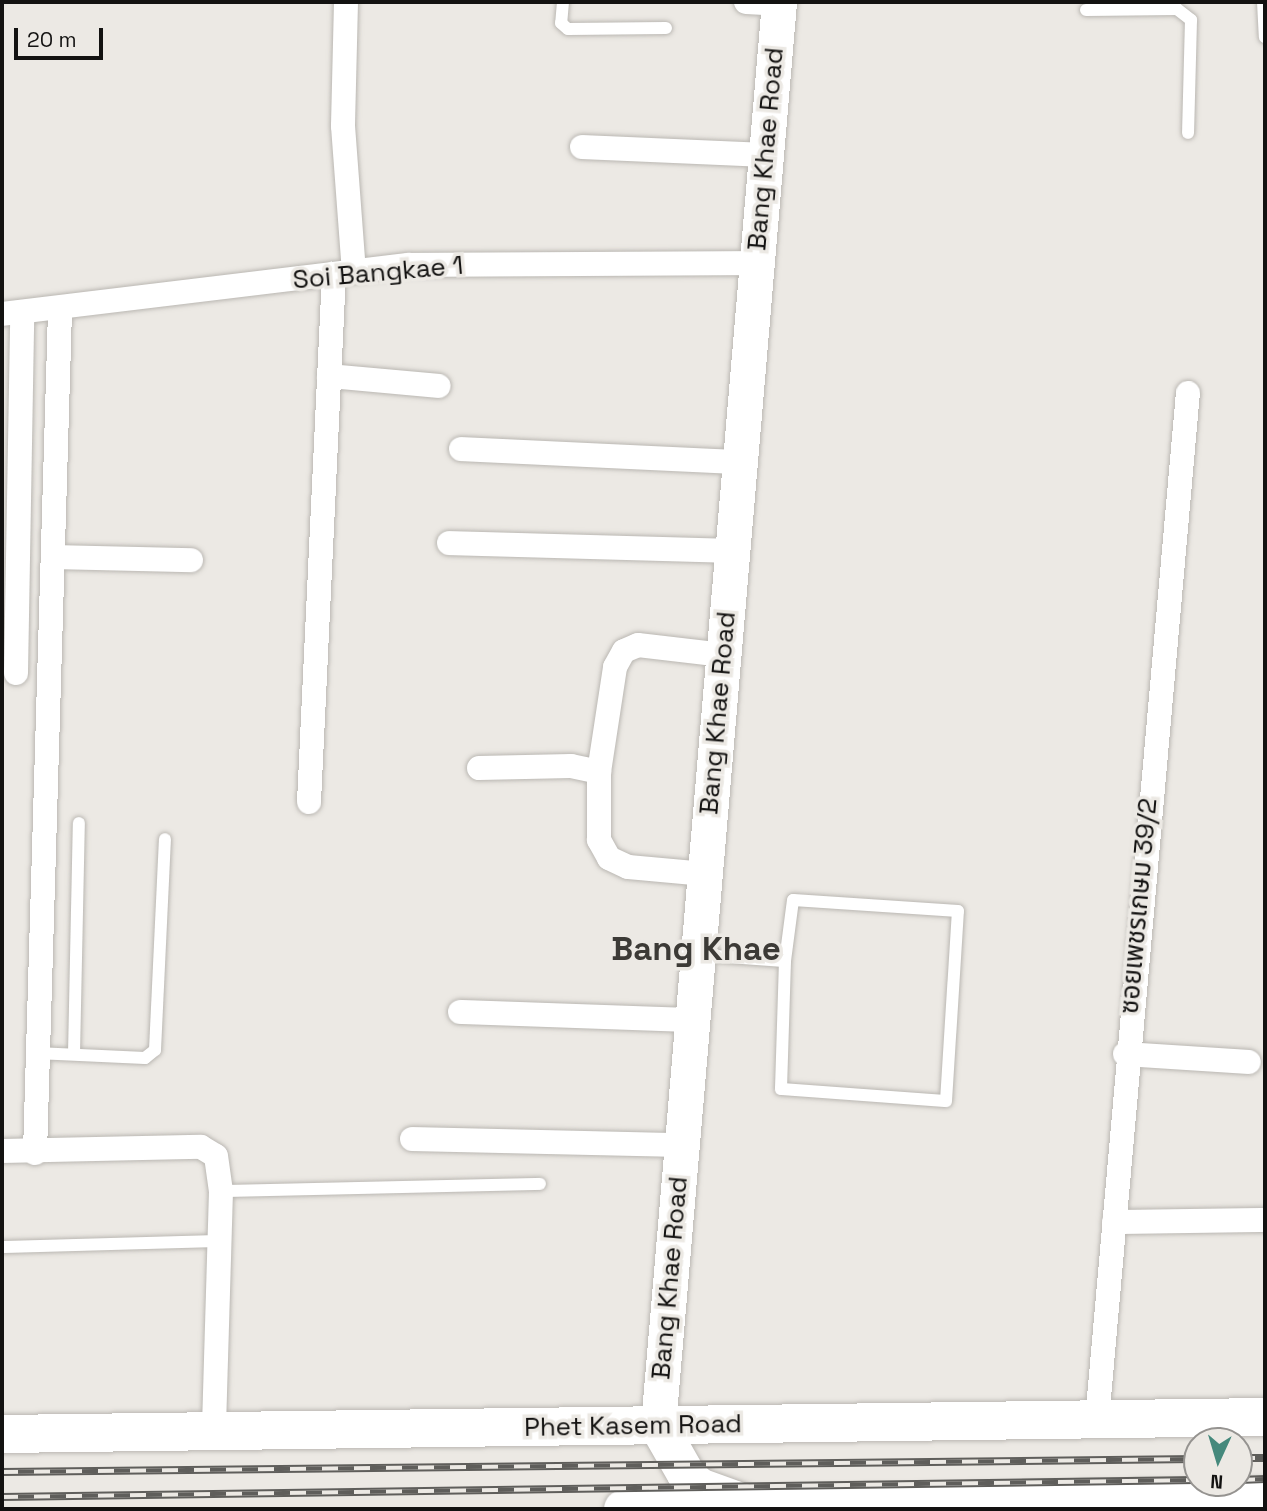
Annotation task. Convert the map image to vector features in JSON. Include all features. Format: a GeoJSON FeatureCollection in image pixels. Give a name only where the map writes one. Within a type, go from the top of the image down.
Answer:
{"type":"FeatureCollection","features":[{"type":"Feature","properties":{"kind":"main road","name":"Bang Khae Road"},"geometry":{"type":"LineString","coordinates":[[657,1425],[766,155],[768,2]]}},
{"type":"Feature","properties":{"kind":"main road","name":"Phet Kasem Road"},"geometry":{"type":"LineString","coordinates":[[2,1434],[1265,1417]]}},
{"type":"Feature","properties":{"kind":"main road"},"geometry":{"type":"LineString","coordinates":[[657,1425],[699,1486],[763,1509]]}},
{"type":"Feature","properties":{"kind":"main road"},"geometry":{"type":"LineString","coordinates":[[623,1509],[893,1508],[1255,1501]]}},
{"type":"Feature","properties":{"kind":"street"},"geometry":{"type":"LineString","coordinates":[[309,802],[328,376],[344,273],[346,2]]}},
{"type":"Feature","properties":{"kind":"street"},"geometry":{"type":"LineString","coordinates":[[582,148],[766,155]]}},
{"type":"Feature","properties":{"kind":"street","name":"Soi Bangkae 1"},"geometry":{"type":"LineString","coordinates":[[12,314],[408,265],[757,263]]}},
{"type":"Feature","properties":{"kind":"street"},"geometry":{"type":"LineString","coordinates":[[35,1153],[60,310]]}},
{"type":"Feature","properties":{"kind":"street"},"geometry":{"type":"LineString","coordinates":[[12,314],[16,673]]}},
{"type":"Feature","properties":{"kind":"street"},"geometry":{"type":"LineString","coordinates":[[328,376],[439,386]]}},
{"type":"Feature","properties":{"kind":"street","name":"ซอยเพชรเกษม 39/2"},"geometry":{"type":"LineString","coordinates":[[1097,1420],[1125,1054],[1188,393]]}},
{"type":"Feature","properties":{"kind":"street"},"geometry":{"type":"LineString","coordinates":[[461,450],[740,462]]}},
{"type":"Feature","properties":{"kind":"street"},"geometry":{"type":"LineString","coordinates":[[449,543],[732,551]]}},
{"type":"Feature","properties":{"kind":"street"},"geometry":{"type":"LineString","coordinates":[[54,557],[191,560]]}},
{"type":"Feature","properties":{"kind":"street"},"geometry":{"type":"LineString","coordinates":[[705,874],[628,867],[609,858],[599,840],[599,772],[615,667],[624,651],[638,645],[723,655]]}},
{"type":"Feature","properties":{"kind":"street"},"geometry":{"type":"LineString","coordinates":[[479,768],[599,772]]}},
{"type":"Feature","properties":{"kind":"street"},"geometry":{"type":"LineString","coordinates":[[460,1012],[692,1020]]}},
{"type":"Feature","properties":{"kind":"street"},"geometry":{"type":"LineString","coordinates":[[1125,1054],[1249,1062]]}},
{"type":"Feature","properties":{"kind":"street"},"geometry":{"type":"LineString","coordinates":[[412,1139],[681,1145]]}},
{"type":"Feature","properties":{"kind":"street"},"geometry":{"type":"LineString","coordinates":[[2,1151],[35,1153],[201,1147],[216,1156],[221,1191],[214,1431]]}},
{"type":"Feature","properties":{"kind":"street"},"geometry":{"type":"LineString","coordinates":[[1114,1222],[1265,1220]]}},
{"type":"Feature","properties":{"kind":"lane"},"geometry":{"type":"LineString","coordinates":[[563,2],[561,23],[568,29],[666,28]]}},
{"type":"Feature","properties":{"kind":"lane"},"geometry":{"type":"LineString","coordinates":[[1263,2],[1265,37]]}},
{"type":"Feature","properties":{"kind":"lane"},"geometry":{"type":"LineString","coordinates":[[1086,10],[1165,5],[1177,9],[1195,30],[1188,133]]}},
{"type":"Feature","properties":{"kind":"lane"},"geometry":{"type":"LineString","coordinates":[[74,1054],[79,823]]}},
{"type":"Feature","properties":{"kind":"lane"},"geometry":{"type":"LineString","coordinates":[[36,1053],[145,1058],[155,1050],[165,839]]}},
{"type":"Feature","properties":{"kind":"lane"},"geometry":{"type":"LineString","coordinates":[[793,901],[958,911],[946,1101],[781,1089],[785,961],[793,901]]}},
{"type":"Feature","properties":{"kind":"lane"},"geometry":{"type":"LineString","coordinates":[[698,955],[785,961]]}},
{"type":"Feature","properties":{"kind":"lane"},"geometry":{"type":"LineString","coordinates":[[221,1191],[540,1184]]}},
{"type":"Feature","properties":{"kind":"lane"},"geometry":{"type":"LineString","coordinates":[[2,1247],[220,1241]]}},
{"type":"Feature","properties":{"kind":"railway"},"geometry":{"type":"LineString","coordinates":[[1253,1458],[1265,1458]]}},
{"type":"Feature","properties":{"kind":"railway"},"geometry":{"type":"LineString","coordinates":[[2,1472],[1183,1459]]}},
{"type":"Feature","properties":{"kind":"railway"},"geometry":{"type":"LineString","coordinates":[[1253,1479],[1265,1479]]}},
{"type":"Feature","properties":{"kind":"railway"},"geometry":{"type":"LineString","coordinates":[[2,1497],[1183,1480]]}},
{"type":"Feature","properties":{"kind":"district","name":"Bang Khae"},"geometry":{"type":"Point","coordinates":[696,950]}}]}
